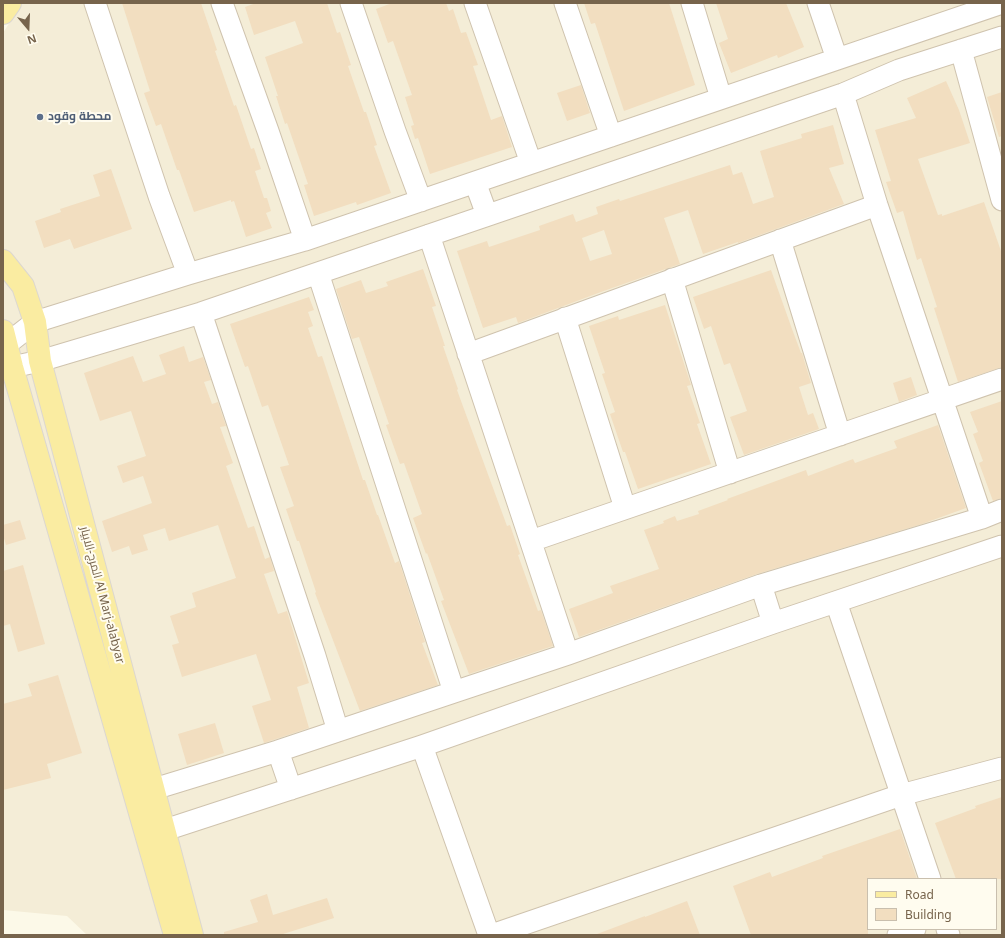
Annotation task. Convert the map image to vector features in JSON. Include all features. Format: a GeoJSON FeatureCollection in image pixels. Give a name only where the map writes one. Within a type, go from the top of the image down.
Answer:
{"type":"FeatureCollection","features":[{"type":"Feature","properties":{"kind":"main road"},"geometry":{"type":"LineString","coordinates":[[3,13],[10,3]]}},
{"type":"Feature","properties":{"kind":"main road","name":"المرج-الابيار Al Marj-alabyar"},"geometry":{"type":"LineString","coordinates":[[3,261],[23,286],[35,322],[40,361],[192,935]]}},
{"type":"Feature","properties":{"kind":"main road","name":"المرج-الابيار Al Marj-alabyar"},"geometry":{"type":"LineString","coordinates":[[5,338],[174,935]]}},
{"type":"Feature","properties":{"kind":"street"},"geometry":{"type":"LineString","coordinates":[[95,3],[158,196],[188,274]]}},
{"type":"Feature","properties":{"kind":"street"},"geometry":{"type":"LineString","coordinates":[[222,3],[305,240]]}},
{"type":"Feature","properties":{"kind":"street"},"geometry":{"type":"LineString","coordinates":[[351,3],[395,131],[421,200]]}},
{"type":"Feature","properties":{"kind":"street"},"geometry":{"type":"LineString","coordinates":[[475,3],[530,164]]}},
{"type":"Feature","properties":{"kind":"street"},"geometry":{"type":"LineString","coordinates":[[565,3],[612,136]]}},
{"type":"Feature","properties":{"kind":"street"},"geometry":{"type":"LineString","coordinates":[[692,3],[721,98]]}},
{"type":"Feature","properties":{"kind":"street"},"geometry":{"type":"LineString","coordinates":[[818,3],[837,59]]}},
{"type":"Feature","properties":{"kind":"street"},"geometry":{"type":"LineString","coordinates":[[5,338],[35,322],[188,274],[305,240],[1002,3]]}},
{"type":"Feature","properties":{"kind":"street"},"geometry":{"type":"LineString","coordinates":[[12,367],[40,361],[201,313],[843,94],[899,70],[1002,37]]}},
{"type":"Feature","properties":{"kind":"street"},"geometry":{"type":"LineString","coordinates":[[891,41],[899,70]]}},
{"type":"Feature","properties":{"kind":"street"},"geometry":{"type":"LineString","coordinates":[[961,50],[1002,200]]}},
{"type":"Feature","properties":{"kind":"street"},"geometry":{"type":"LineString","coordinates":[[843,94],[877,204],[982,518]]}},
{"type":"Feature","properties":{"kind":"street"},"geometry":{"type":"LineString","coordinates":[[475,182],[488,216]]}},
{"type":"Feature","properties":{"kind":"street"},"geometry":{"type":"LineString","coordinates":[[468,354],[877,204]]}},
{"type":"Feature","properties":{"kind":"street"},"geometry":{"type":"LineString","coordinates":[[429,235],[568,654]]}},
{"type":"Feature","properties":{"kind":"street"},"geometry":{"type":"LineString","coordinates":[[780,240],[840,435]]}},
{"type":"Feature","properties":{"kind":"street"},"geometry":{"type":"LineString","coordinates":[[318,273],[454,692]]}},
{"type":"Feature","properties":{"kind":"street"},"geometry":{"type":"LineString","coordinates":[[672,279],[730,473]]}},
{"type":"Feature","properties":{"kind":"street"},"geometry":{"type":"LineString","coordinates":[[201,313],[315,656],[338,731]]}},
{"type":"Feature","properties":{"kind":"street"},"geometry":{"type":"LineString","coordinates":[[565,318],[625,508]]}},
{"type":"Feature","properties":{"kind":"street"},"geometry":{"type":"LineString","coordinates":[[531,541],[1002,380]]}},
{"type":"Feature","properties":{"kind":"street"},"geometry":{"type":"LineString","coordinates":[[154,789],[278,751],[568,654],[761,585],[982,518],[1002,510]]}},
{"type":"Feature","properties":{"kind":"street"},"geometry":{"type":"LineString","coordinates":[[165,830],[422,746],[773,623],[1002,546]]}},
{"type":"Feature","properties":{"kind":"street"},"geometry":{"type":"LineString","coordinates":[[761,585],[773,623]]}},
{"type":"Feature","properties":{"kind":"street"},"geometry":{"type":"LineString","coordinates":[[836,602],[930,878]]}},
{"type":"Feature","properties":{"kind":"street"},"geometry":{"type":"LineString","coordinates":[[422,746],[491,935],[901,795],[1002,768]]}},
{"type":"Feature","properties":{"kind":"street"},"geometry":{"type":"LineString","coordinates":[[278,751],[291,789]]}},
{"type":"Feature","properties":{"kind":"street"},"geometry":{"type":"LineString","coordinates":[[898,935],[911,930]]}},
{"type":"Feature","properties":{"kind":"shaded area"},"geometry":{"type":"Polygon","coordinates":[[[22,3],[1002,3],[1002,935],[87,935],[67,916],[3,910],[3,33],[22,3]]]}},
{"type":"Feature","properties":{"kind":"building"},"geometry":{"type":"Polygon","coordinates":[[[122,3],[201,3],[217,50],[215,51],[234,106],[236,105],[251,149],[254,148],[261,169],[255,171],[264,198],[267,198],[271,211],[266,213],[272,228],[246,237],[234,201],[231,202],[231,200],[194,212],[161,124],[156,126],[144,93],[150,91],[122,3]]]}},
{"type":"Feature","properties":{"kind":"building"},"geometry":{"type":"Polygon","coordinates":[[[256,3],[327,3],[337,33],[340,32],[351,65],[348,66],[364,112],[366,112],[377,145],[374,146],[391,193],[357,205],[356,202],[314,216],[304,185],[308,184],[287,123],[285,124],[276,96],[278,96],[265,57],[303,43],[295,21],[254,35],[245,7],[256,3]]]}},
{"type":"Feature","properties":{"kind":"building"},"geometry":{"type":"Polygon","coordinates":[[[392,3],[446,3],[449,11],[453,9],[461,33],[466,32],[478,65],[473,66],[491,120],[502,116],[512,147],[430,174],[418,138],[415,139],[411,126],[414,125],[405,97],[412,95],[393,41],[388,43],[376,9],[392,3]]]}},
{"type":"Feature","properties":{"kind":"building"},"geometry":{"type":"Polygon","coordinates":[[[584,3],[669,3],[695,85],[624,111],[595,23],[591,24],[584,3]]]}},
{"type":"Feature","properties":{"kind":"building"},"geometry":{"type":"Polygon","coordinates":[[[716,3],[786,3],[804,47],[778,58],[777,55],[731,73],[719,43],[728,39],[716,3]]]}},
{"type":"Feature","properties":{"kind":"building"},"geometry":{"type":"Polygon","coordinates":[[[946,81],[959,110],[970,143],[918,159],[938,215],[942,214],[942,216],[984,202],[1002,254],[1002,367],[958,382],[934,308],[937,307],[921,258],[917,260],[903,211],[897,213],[886,182],[891,181],[875,130],[916,118],[907,98],[946,81]]]}},
{"type":"Feature","properties":{"kind":"building"},"geometry":{"type":"Polygon","coordinates":[[[581,85],[590,113],[567,121],[557,93],[581,85]]]}},
{"type":"Feature","properties":{"kind":"building"},"geometry":{"type":"Polygon","coordinates":[[[1002,92],[1002,136],[999,137],[987,97],[1002,92]]]}},
{"type":"Feature","properties":{"kind":"building"},"geometry":{"type":"Polygon","coordinates":[[[833,125],[844,164],[829,168],[844,204],[738,243],[703,254],[688,210],[664,218],[680,264],[518,323],[516,317],[483,328],[457,251],[487,241],[489,247],[540,230],[539,226],[573,214],[576,222],[598,214],[596,207],[619,199],[620,201],[730,165],[733,175],[742,172],[753,204],[774,197],[760,151],[802,138],[801,134],[833,125]],[[604,230],[582,238],[590,261],[612,254],[604,230]]]}},
{"type":"Feature","properties":{"kind":"building"},"geometry":{"type":"Polygon","coordinates":[[[111,169],[132,229],[74,249],[70,239],[44,248],[35,221],[61,212],[60,209],[100,196],[93,175],[111,169]]]}},
{"type":"Feature","properties":{"kind":"building"},"geometry":{"type":"Polygon","coordinates":[[[423,269],[436,306],[432,307],[445,346],[443,346],[458,389],[457,390],[507,526],[510,525],[520,554],[518,555],[538,611],[541,610],[553,646],[469,674],[441,601],[444,600],[413,518],[422,514],[404,463],[400,464],[386,425],[389,424],[359,337],[352,339],[336,289],[361,280],[366,293],[388,286],[386,282],[423,269]]]}},
{"type":"Feature","properties":{"kind":"building"},"geometry":{"type":"Polygon","coordinates":[[[771,270],[802,353],[811,383],[799,387],[808,415],[813,413],[819,429],[744,455],[730,417],[747,411],[730,363],[724,365],[711,326],[704,329],[693,297],[771,270]]]}},
{"type":"Feature","properties":{"kind":"building"},"geometry":{"type":"Polygon","coordinates":[[[309,297],[314,310],[308,312],[313,326],[308,328],[318,357],[322,356],[363,480],[365,480],[395,563],[399,561],[425,642],[422,643],[438,685],[360,711],[315,593],[316,592],[299,541],[297,541],[286,509],[294,506],[280,467],[289,465],[268,405],[262,407],[248,366],[245,367],[230,324],[309,297]]]}},
{"type":"Feature","properties":{"kind":"building"},"geometry":{"type":"Polygon","coordinates":[[[665,305],[691,385],[687,386],[700,423],[697,424],[711,464],[638,489],[610,414],[615,412],[602,374],[605,373],[589,326],[618,316],[619,320],[665,305]]]}},
{"type":"Feature","properties":{"kind":"building"},"geometry":{"type":"Polygon","coordinates":[[[184,346],[189,362],[203,357],[211,380],[204,382],[212,404],[218,402],[226,426],[220,427],[233,463],[226,466],[248,528],[254,526],[265,559],[270,557],[274,571],[264,574],[278,614],[287,611],[309,683],[297,687],[309,728],[264,743],[252,706],[271,700],[256,654],[182,677],[172,645],[179,643],[170,616],[196,607],[192,593],[236,578],[218,525],[169,541],[165,528],[143,535],[148,550],[132,555],[129,546],[112,552],[102,521],[152,503],[143,476],[123,483],[117,466],[146,456],[131,411],[100,421],[84,373],[133,356],[143,382],[166,374],[159,355],[184,346]]]}},
{"type":"Feature","properties":{"kind":"building"},"geometry":{"type":"Polygon","coordinates":[[[911,377],[917,395],[899,402],[893,383],[911,377]]]}},
{"type":"Feature","properties":{"kind":"building"},"geometry":{"type":"Polygon","coordinates":[[[1002,401],[1002,498],[993,501],[979,463],[983,461],[973,434],[978,432],[970,412],[1002,401]]]}},
{"type":"Feature","properties":{"kind":"building"},"geometry":{"type":"Polygon","coordinates":[[[938,425],[966,508],[922,524],[757,574],[579,637],[569,609],[613,593],[610,586],[659,569],[644,530],[664,523],[663,521],[675,516],[677,521],[699,514],[698,511],[728,500],[727,499],[806,470],[808,476],[853,459],[855,463],[897,448],[894,441],[938,425]]]}},
{"type":"Feature","properties":{"kind":"building"},"geometry":{"type":"Polygon","coordinates":[[[20,520],[26,539],[6,545],[3,535],[3,525],[20,520]]]}},
{"type":"Feature","properties":{"kind":"building"},"geometry":{"type":"Polygon","coordinates":[[[23,565],[45,644],[18,652],[10,624],[3,626],[3,571],[23,565]]]}},
{"type":"Feature","properties":{"kind":"building"},"geometry":{"type":"Polygon","coordinates":[[[58,675],[82,753],[47,764],[51,778],[3,790],[3,704],[32,696],[28,684],[58,675]]]}},
{"type":"Feature","properties":{"kind":"building"},"geometry":{"type":"Polygon","coordinates":[[[215,723],[224,753],[187,765],[178,734],[215,723]]]}},
{"type":"Feature","properties":{"kind":"building"},"geometry":{"type":"Polygon","coordinates":[[[1002,797],[1002,879],[956,878],[935,823],[976,808],[975,806],[1002,797]]]}},
{"type":"Feature","properties":{"kind":"building"},"geometry":{"type":"Polygon","coordinates":[[[900,829],[917,878],[867,878],[868,935],[751,935],[733,886],[770,872],[772,877],[823,858],[822,856],[900,829]]]}},
{"type":"Feature","properties":{"kind":"building"},"geometry":{"type":"Polygon","coordinates":[[[267,894],[273,915],[327,898],[334,918],[280,935],[224,935],[224,932],[258,922],[250,900],[267,894]]]}},
{"type":"Feature","properties":{"kind":"building"},"geometry":{"type":"Polygon","coordinates":[[[687,901],[700,935],[597,935],[597,934],[687,901]]]}},
{"type":"Feature","properties":{"kind":"place","name":"محطة وقود"},"geometry":{"type":"Point","coordinates":[40,117]}}]}
